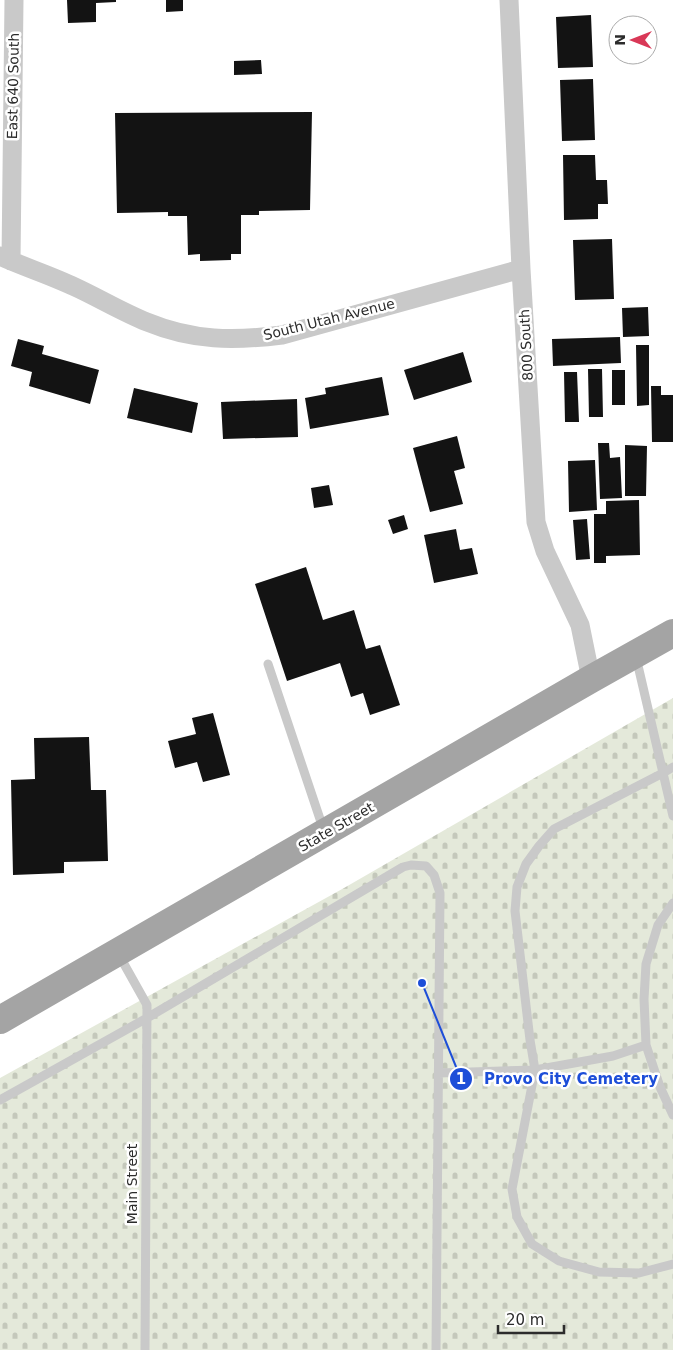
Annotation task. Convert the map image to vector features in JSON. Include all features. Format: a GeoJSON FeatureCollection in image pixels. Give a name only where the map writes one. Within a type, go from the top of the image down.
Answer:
{"type":"FeatureCollection","features":[{"type":"Feature","properties":{"kind":"main road","name":"State Street"},"geometry":{"type":"LineString","coordinates":[[0,1020],[673,633]]}},
{"type":"Feature","properties":{"kind":"street","name":"East 640 South"},"geometry":{"type":"LineString","coordinates":[[6,259],[14,0]]}},
{"type":"Feature","properties":{"kind":"street","name":"800 South"},"geometry":{"type":"LineString","coordinates":[[509,0],[521,269],[536,522],[544,551],[580,625],[591,679]]}},
{"type":"Feature","properties":{"kind":"street","name":"South Utah Avenue"},"geometry":{"type":"LineString","coordinates":[[6,259],[74,286],[146,322],[175,332],[208,338],[245,339],[282,335],[521,269]]}},
{"type":"Feature","properties":{"kind":"lane"},"geometry":{"type":"LineString","coordinates":[[635,655],[673,816]]}},
{"type":"Feature","properties":{"kind":"lane"},"geometry":{"type":"LineString","coordinates":[[268,664],[325,834]]}},
{"type":"Feature","properties":{"kind":"lane"},"geometry":{"type":"LineString","coordinates":[[673,768],[554,829],[526,864],[517,887],[515,911],[535,1070],[512,1189],[517,1217],[532,1244],[559,1261],[599,1272],[639,1273],[673,1264]]}},
{"type":"Feature","properties":{"kind":"lane"},"geometry":{"type":"LineString","coordinates":[[0,1100],[147,1018],[403,867],[411,864],[426,866],[434,876],[440,893],[436,1350]]}},
{"type":"Feature","properties":{"kind":"lane"},"geometry":{"type":"LineString","coordinates":[[673,903],[658,925],[646,964],[644,999],[646,1045],[660,1087],[673,1115]]}},
{"type":"Feature","properties":{"kind":"lane","name":"Main Street"},"geometry":{"type":"LineString","coordinates":[[117,952],[147,1005],[145,1350]]}},
{"type":"Feature","properties":{"kind":"lane"},"geometry":{"type":"LineString","coordinates":[[439,1073],[535,1070],[613,1056],[646,1045]]}},
{"type":"Feature","properties":{"kind":"green space"},"geometry":{"type":"Polygon","coordinates":[[[673,698],[673,1350],[0,1350],[0,1078],[344,888],[673,698]]]}},
{"type":"Feature","properties":{"kind":"building"},"geometry":{"type":"Polygon","coordinates":[[[67,0],[116,0],[116,2],[96,3],[96,22],[68,23],[67,0]]]}},
{"type":"Feature","properties":{"kind":"building"},"geometry":{"type":"Polygon","coordinates":[[[166,0],[183,0],[183,11],[166,12],[166,0]]]}},
{"type":"Feature","properties":{"kind":"building"},"geometry":{"type":"Polygon","coordinates":[[[591,15],[593,67],[558,68],[556,17],[591,15]]]}},
{"type":"Feature","properties":{"kind":"building"},"geometry":{"type":"Polygon","coordinates":[[[261,60],[262,74],[234,75],[234,61],[261,60]]]}},
{"type":"Feature","properties":{"kind":"building"},"geometry":{"type":"Polygon","coordinates":[[[593,79],[595,140],[562,141],[560,80],[593,79]]]}},
{"type":"Feature","properties":{"kind":"building"},"geometry":{"type":"Polygon","coordinates":[[[312,112],[310,210],[259,211],[259,215],[241,215],[241,254],[231,254],[231,260],[200,261],[200,254],[188,255],[187,216],[168,216],[168,212],[117,213],[115,113],[312,112]]]}},
{"type":"Feature","properties":{"kind":"building"},"geometry":{"type":"Polygon","coordinates":[[[563,155],[595,155],[596,180],[607,180],[608,204],[598,204],[598,219],[564,220],[563,155]]]}},
{"type":"Feature","properties":{"kind":"building"},"geometry":{"type":"Polygon","coordinates":[[[612,239],[614,299],[575,300],[573,240],[612,239]]]}},
{"type":"Feature","properties":{"kind":"building"},"geometry":{"type":"Polygon","coordinates":[[[648,307],[649,336],[623,337],[622,308],[648,307]]]}},
{"type":"Feature","properties":{"kind":"building"},"geometry":{"type":"Polygon","coordinates":[[[620,337],[621,363],[553,366],[552,339],[620,337]]]}},
{"type":"Feature","properties":{"kind":"building"},"geometry":{"type":"Polygon","coordinates":[[[18,339],[44,346],[42,354],[99,370],[90,404],[29,386],[32,372],[11,366],[18,339]]]}},
{"type":"Feature","properties":{"kind":"building"},"geometry":{"type":"Polygon","coordinates":[[[636,345],[649,345],[649,405],[637,406],[636,345]]]}},
{"type":"Feature","properties":{"kind":"building"},"geometry":{"type":"Polygon","coordinates":[[[463,352],[472,382],[414,400],[404,370],[463,352]]]}},
{"type":"Feature","properties":{"kind":"building"},"geometry":{"type":"Polygon","coordinates":[[[588,369],[602,369],[603,417],[589,417],[588,369]]]}},
{"type":"Feature","properties":{"kind":"building"},"geometry":{"type":"Polygon","coordinates":[[[612,370],[625,370],[625,405],[612,405],[612,370]]]}},
{"type":"Feature","properties":{"kind":"building"},"geometry":{"type":"Polygon","coordinates":[[[564,372],[577,372],[579,422],[565,422],[564,372]]]}},
{"type":"Feature","properties":{"kind":"building"},"geometry":{"type":"Polygon","coordinates":[[[382,377],[389,415],[310,429],[305,398],[326,394],[325,388],[382,377]]]}},
{"type":"Feature","properties":{"kind":"building"},"geometry":{"type":"Polygon","coordinates":[[[651,386],[661,386],[661,395],[673,395],[673,442],[652,442],[651,386]]]}},
{"type":"Feature","properties":{"kind":"building"},"geometry":{"type":"Polygon","coordinates":[[[134,388],[198,403],[192,433],[127,418],[134,388]]]}},
{"type":"Feature","properties":{"kind":"building"},"geometry":{"type":"Polygon","coordinates":[[[297,399],[298,437],[223,439],[221,402],[297,399]]]}},
{"type":"Feature","properties":{"kind":"building"},"geometry":{"type":"Polygon","coordinates":[[[457,436],[465,468],[454,471],[463,504],[430,512],[413,448],[457,436]]]}},
{"type":"Feature","properties":{"kind":"building"},"geometry":{"type":"Polygon","coordinates":[[[598,443],[609,443],[610,458],[620,457],[622,498],[600,499],[598,443]]]}},
{"type":"Feature","properties":{"kind":"building"},"geometry":{"type":"Polygon","coordinates":[[[625,445],[647,446],[646,496],[625,496],[625,445]]]}},
{"type":"Feature","properties":{"kind":"building"},"geometry":{"type":"Polygon","coordinates":[[[595,460],[597,510],[569,512],[568,461],[595,460]]]}},
{"type":"Feature","properties":{"kind":"building"},"geometry":{"type":"Polygon","coordinates":[[[329,485],[333,505],[314,508],[311,488],[329,485]]]}},
{"type":"Feature","properties":{"kind":"building"},"geometry":{"type":"Polygon","coordinates":[[[639,500],[640,555],[606,556],[606,563],[594,563],[594,514],[606,514],[606,501],[639,500]]]}},
{"type":"Feature","properties":{"kind":"building"},"geometry":{"type":"Polygon","coordinates":[[[404,515],[408,529],[393,534],[388,520],[404,515]]]}},
{"type":"Feature","properties":{"kind":"building"},"geometry":{"type":"Polygon","coordinates":[[[587,519],[590,559],[576,560],[573,520],[587,519]]]}},
{"type":"Feature","properties":{"kind":"building"},"geometry":{"type":"Polygon","coordinates":[[[456,529],[460,550],[472,548],[478,574],[434,583],[424,535],[456,529]]]}},
{"type":"Feature","properties":{"kind":"building"},"geometry":{"type":"Polygon","coordinates":[[[306,567],[323,620],[354,610],[366,649],[380,645],[400,705],[370,715],[363,693],[351,697],[340,663],[287,681],[255,584],[306,567]]]}},
{"type":"Feature","properties":{"kind":"building"},"geometry":{"type":"Polygon","coordinates":[[[213,713],[230,775],[203,782],[197,762],[175,768],[168,741],[196,734],[192,718],[213,713]]]}},
{"type":"Feature","properties":{"kind":"building"},"geometry":{"type":"Polygon","coordinates":[[[89,737],[91,790],[106,790],[108,861],[64,862],[64,873],[13,875],[11,780],[35,779],[34,738],[89,737]]]}},
{"type":"Feature","properties":{"kind":"place","name":"Provo City Cemetery"},"geometry":{"type":"Point","coordinates":[422,983]}}]}
